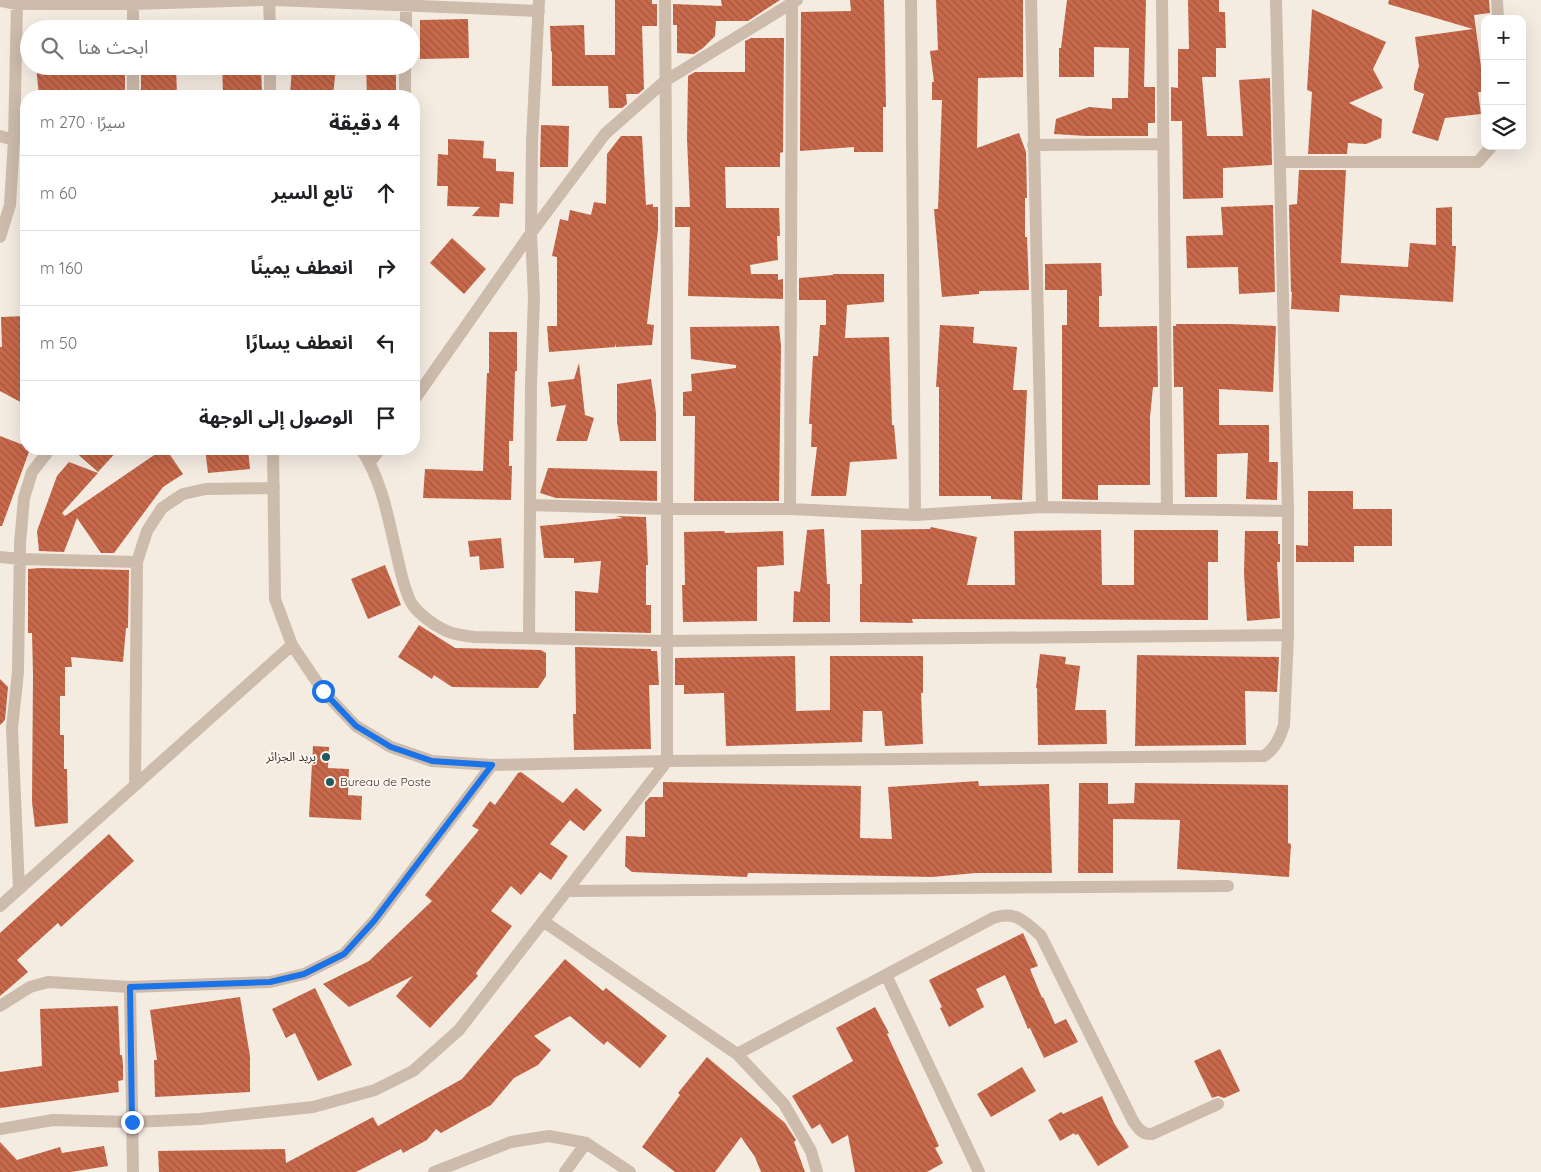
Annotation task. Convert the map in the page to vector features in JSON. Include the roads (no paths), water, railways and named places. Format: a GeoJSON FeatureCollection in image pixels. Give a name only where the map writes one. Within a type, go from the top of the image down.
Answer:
{"type":"FeatureCollection","features":[{"type":"Feature","properties":{"kind":"street"},"geometry":{"type":"LineString","coordinates":[[0,1],[17,4],[263,0]]}},
{"type":"Feature","properties":{"kind":"street"},"geometry":{"type":"LineString","coordinates":[[269,0],[270,20]]}},
{"type":"Feature","properties":{"kind":"street"},"geometry":{"type":"LineString","coordinates":[[274,0],[539,6],[532,142],[531,233],[534,297],[529,638]]}},
{"type":"Feature","properties":{"kind":"street"},"geometry":{"type":"LineString","coordinates":[[0,1129],[53,1120],[132,1122],[200,1119],[313,1107],[375,1090],[413,1071],[459,1030],[667,761],[665,0]]}},
{"type":"Feature","properties":{"kind":"street"},"geometry":{"type":"LineString","coordinates":[[911,0],[915,515]]}},
{"type":"Feature","properties":{"kind":"street"},"geometry":{"type":"LineString","coordinates":[[1031,0],[1042,507]]}},
{"type":"Feature","properties":{"kind":"street"},"geometry":{"type":"LineString","coordinates":[[1162,0],[1167,509]]}},
{"type":"Feature","properties":{"kind":"street"},"geometry":{"type":"LineString","coordinates":[[273,455],[275,599],[292,645],[323,691],[356,726],[391,747],[432,761],[492,765],[667,761],[1264,756],[1270,753],[1280,738],[1284,725],[1288,635],[1288,510],[1276,0]]}},
{"type":"Feature","properties":{"kind":"street"},"geometry":{"type":"LineString","coordinates":[[1498,0],[1498,15]]}},
{"type":"Feature","properties":{"kind":"street"},"geometry":{"type":"LineString","coordinates":[[133,2],[133,20]]}},
{"type":"Feature","properties":{"kind":"street"},"geometry":{"type":"LineString","coordinates":[[406,2],[406,20]]}},
{"type":"Feature","properties":{"kind":"street"},"geometry":{"type":"LineString","coordinates":[[420,391],[531,233],[605,134],[665,81],[794,2]]}},
{"type":"Feature","properties":{"kind":"street"},"geometry":{"type":"LineString","coordinates":[[790,509],[794,2]]}},
{"type":"Feature","properties":{"kind":"street"},"geometry":{"type":"LineString","coordinates":[[0,237],[10,205],[14,140],[17,4]]}},
{"type":"Feature","properties":{"kind":"street"},"geometry":{"type":"LineString","coordinates":[[133,75],[133,90]]}},
{"type":"Feature","properties":{"kind":"street"},"geometry":{"type":"LineString","coordinates":[[270,75],[270,90]]}},
{"type":"Feature","properties":{"kind":"street"},"geometry":{"type":"LineString","coordinates":[[405,90],[406,75]]}},
{"type":"Feature","properties":{"kind":"street"},"geometry":{"type":"LineString","coordinates":[[0,136],[14,140]]}},
{"type":"Feature","properties":{"kind":"street"},"geometry":{"type":"LineString","coordinates":[[1033,145],[1163,144]]}},
{"type":"Feature","properties":{"kind":"street"},"geometry":{"type":"LineString","coordinates":[[1280,162],[1478,162],[1488,150]]}},
{"type":"Feature","properties":{"kind":"street"},"geometry":{"type":"LineString","coordinates":[[19,888],[12,728],[18,672],[7,560],[32,472],[45,455]]}},
{"type":"Feature","properties":{"kind":"street"},"geometry":{"type":"LineString","coordinates":[[365,455],[370,462],[385,508],[402,576],[412,604],[428,620],[450,633],[474,637],[667,641],[1288,635]]}},
{"type":"Feature","properties":{"kind":"street"},"geometry":{"type":"LineString","coordinates":[[370,462],[375,455]]}},
{"type":"Feature","properties":{"kind":"street"},"geometry":{"type":"LineString","coordinates":[[135,785],[137,562],[146,531],[162,508],[183,494],[206,489],[274,488]]}},
{"type":"Feature","properties":{"kind":"street"},"geometry":{"type":"LineString","coordinates":[[530,505],[790,509],[915,515],[1042,507],[1288,510]]}},
{"type":"Feature","properties":{"kind":"street"},"geometry":{"type":"LineString","coordinates":[[7,560],[137,562]]}},
{"type":"Feature","properties":{"kind":"street"},"geometry":{"type":"LineString","coordinates":[[0,906],[292,645]]}},
{"type":"Feature","properties":{"kind":"street"},"geometry":{"type":"LineString","coordinates":[[0,739],[12,728]]}},
{"type":"Feature","properties":{"kind":"street"},"geometry":{"type":"LineString","coordinates":[[0,1006],[30,987],[48,982],[130,987],[270,982],[304,974],[344,954],[374,921],[492,765]]}},
{"type":"Feature","properties":{"kind":"street"},"geometry":{"type":"LineString","coordinates":[[566,891],[1228,886]]}},
{"type":"Feature","properties":{"kind":"street"},"geometry":{"type":"LineString","coordinates":[[737,1054],[993,918],[1001,915],[1013,915],[1024,920],[1041,936],[1133,1121],[1141,1131],[1147,1135],[1152,1134],[1218,1104]]}},
{"type":"Feature","properties":{"kind":"street"},"geometry":{"type":"LineString","coordinates":[[543,921],[737,1054],[784,1104],[811,1150],[817,1172]]}},
{"type":"Feature","properties":{"kind":"street"},"geometry":{"type":"LineString","coordinates":[[886,975],[979,1172]]}},
{"type":"Feature","properties":{"kind":"street"},"geometry":{"type":"LineString","coordinates":[[130,987],[133,1172]]}},
{"type":"Feature","properties":{"kind":"street"},"geometry":{"type":"LineString","coordinates":[[434,1172],[511,1142],[549,1136],[586,1143],[630,1172]]}},
{"type":"Feature","properties":{"kind":"street"},"geometry":{"type":"LineString","coordinates":[[564,1172],[586,1143]]}},
{"type":"Feature","properties":{"kind":"place","name":"بريد الجزائر"},"geometry":{"type":"Point","coordinates":[326,757]}},
{"type":"Feature","properties":{"kind":"place","name":"Bureau de Poste"},"geometry":{"type":"Point","coordinates":[330,782]}}]}
